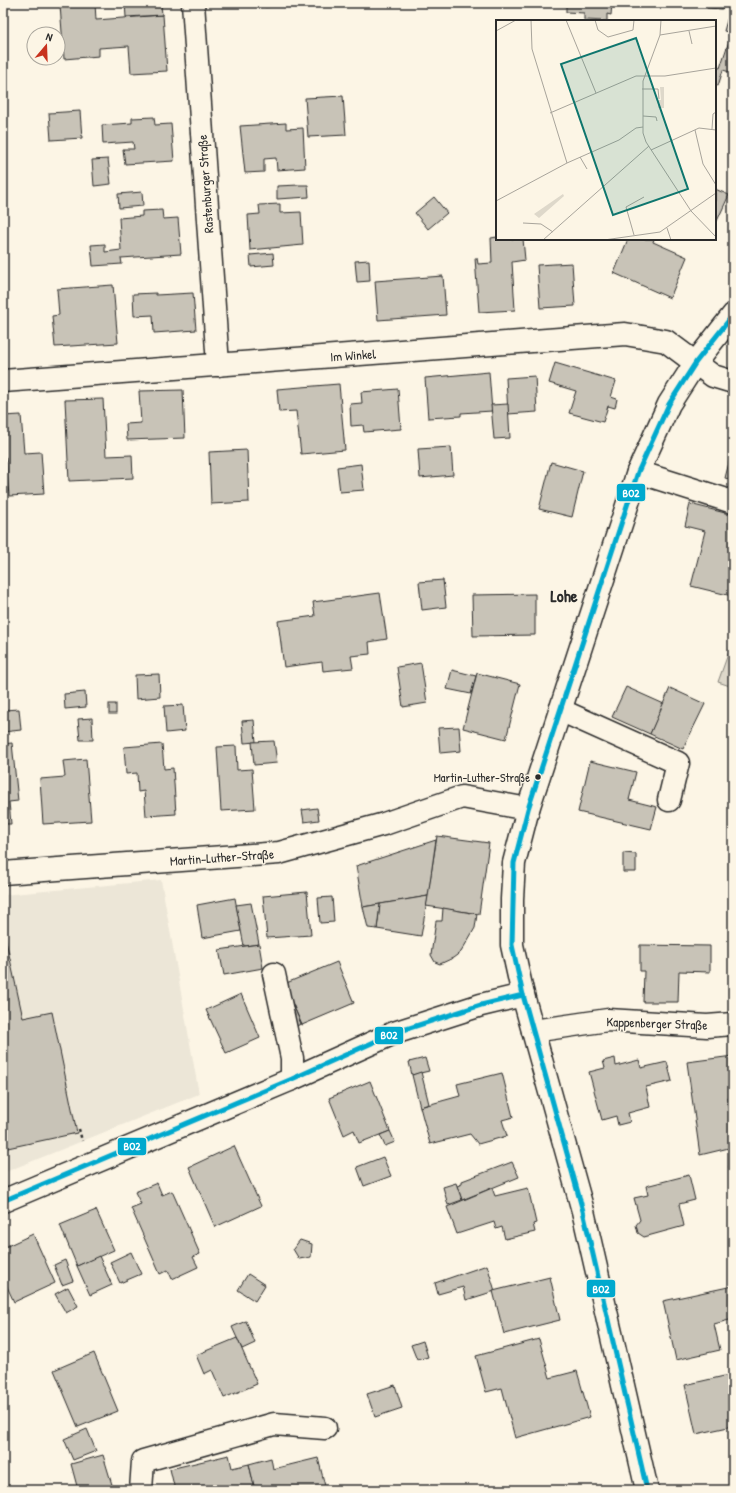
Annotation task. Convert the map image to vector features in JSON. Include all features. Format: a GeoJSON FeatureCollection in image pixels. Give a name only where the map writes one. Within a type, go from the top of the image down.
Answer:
{"type":"FeatureCollection","features":[{"type":"Feature","properties":{"kind":"street","name":"Rastenburger Straße"},"geometry":{"type":"LineString","coordinates":[[193,3],[218,365]]}},
{"type":"Feature","properties":{"kind":"street"},"geometry":{"type":"LineString","coordinates":[[647,1490],[583,1211],[523,995],[512,946],[514,863],[528,809],[638,472],[669,404],[696,362],[733,315]]}},
{"type":"Feature","properties":{"kind":"street","name":"Im Winkel"},"geometry":{"type":"LineString","coordinates":[[3,381],[625,334],[666,341],[713,376],[733,382]]}},
{"type":"Feature","properties":{"kind":"street"},"geometry":{"type":"LineString","coordinates":[[638,472],[733,502]]}},
{"type":"Feature","properties":{"kind":"street"},"geometry":{"type":"LineString","coordinates":[[560,710],[678,763],[669,800]]}},
{"type":"Feature","properties":{"kind":"street","name":"Martin-Luther-Straße"},"geometry":{"type":"LineString","coordinates":[[3,873],[279,853],[370,828],[462,797],[528,809]]}},
{"type":"Feature","properties":{"kind":"street"},"geometry":{"type":"LineString","coordinates":[[274,974],[292,1058],[292,1079]]}},
{"type":"Feature","properties":{"kind":"street"},"geometry":{"type":"LineString","coordinates":[[3,1201],[292,1079],[394,1033],[481,1005],[523,995]]}},
{"type":"Feature","properties":{"kind":"street","name":"Kappenberger Straße"},"geometry":{"type":"LineString","coordinates":[[533,1031],[608,1020],[707,1026],[733,1024]]}},
{"type":"Feature","properties":{"kind":"street"},"geometry":{"type":"LineString","coordinates":[[141,1490],[143,1461],[274,1424],[325,1428]]}},
{"type":"Feature","properties":{"kind":"shaded area"},"geometry":{"type":"Polygon","coordinates":[[[733,640],[733,687],[718,682],[733,640]]]}},
{"type":"Feature","properties":{"kind":"shaded area"},"geometry":{"type":"Polygon","coordinates":[[[161,880],[199,1094],[3,1173],[3,895],[161,880]]]}},
{"type":"Feature","properties":{"kind":"building"},"geometry":{"type":"Polygon","coordinates":[[[95,3],[96,20],[163,15],[167,71],[131,73],[129,46],[99,48],[99,56],[66,59],[66,26],[62,26],[60,5],[95,3]]]}},
{"type":"Feature","properties":{"kind":"building"},"geometry":{"type":"Polygon","coordinates":[[[125,3],[161,3],[162,15],[126,17],[125,3]]]}},
{"type":"Feature","properties":{"kind":"building"},"geometry":{"type":"Polygon","coordinates":[[[265,3],[291,3],[291,5],[265,7],[265,3]]]}},
{"type":"Feature","properties":{"kind":"building"},"geometry":{"type":"Polygon","coordinates":[[[566,3],[612,3],[611,15],[607,14],[607,20],[584,20],[584,13],[566,12],[566,3]]]}},
{"type":"Feature","properties":{"kind":"building"},"geometry":{"type":"Polygon","coordinates":[[[707,3],[723,3],[722,9],[707,8],[707,3]]]}},
{"type":"Feature","properties":{"kind":"building"},"geometry":{"type":"Polygon","coordinates":[[[729,13],[733,14],[732,33],[724,31],[729,13]]]}},
{"type":"Feature","properties":{"kind":"building"},"geometry":{"type":"Polygon","coordinates":[[[733,29],[733,73],[723,70],[718,86],[716,85],[716,67],[720,68],[733,29]]]}},
{"type":"Feature","properties":{"kind":"building"},"geometry":{"type":"Polygon","coordinates":[[[343,96],[346,135],[308,137],[305,98],[343,96]]]}},
{"type":"Feature","properties":{"kind":"building"},"geometry":{"type":"Polygon","coordinates":[[[80,111],[82,138],[51,140],[49,113],[80,111]]]}},
{"type":"Feature","properties":{"kind":"building"},"geometry":{"type":"Polygon","coordinates":[[[154,117],[155,125],[171,124],[174,161],[125,164],[123,149],[134,149],[133,142],[103,144],[102,125],[132,123],[132,118],[154,117]]]}},
{"type":"Feature","properties":{"kind":"building"},"geometry":{"type":"Polygon","coordinates":[[[286,123],[286,129],[303,128],[305,168],[277,170],[276,158],[264,159],[264,172],[245,173],[240,126],[286,123]]]}},
{"type":"Feature","properties":{"kind":"building"},"geometry":{"type":"Polygon","coordinates":[[[108,159],[111,184],[94,186],[92,160],[108,159]]]}},
{"type":"Feature","properties":{"kind":"building"},"geometry":{"type":"Polygon","coordinates":[[[308,185],[309,197],[277,199],[277,186],[308,185]]]}},
{"type":"Feature","properties":{"kind":"building"},"geometry":{"type":"Polygon","coordinates":[[[716,189],[729,195],[716,220],[716,189]]]}},
{"type":"Feature","properties":{"kind":"building"},"geometry":{"type":"Polygon","coordinates":[[[142,192],[143,206],[119,208],[118,194],[142,192]]]}},
{"type":"Feature","properties":{"kind":"building"},"geometry":{"type":"Polygon","coordinates":[[[434,197],[447,213],[428,229],[415,213],[434,197]]]}},
{"type":"Feature","properties":{"kind":"building"},"geometry":{"type":"Polygon","coordinates":[[[280,204],[280,213],[301,212],[303,245],[250,250],[248,215],[260,214],[259,205],[280,204]]]}},
{"type":"Feature","properties":{"kind":"building"},"geometry":{"type":"Polygon","coordinates":[[[162,210],[163,219],[178,218],[181,254],[121,258],[122,264],[93,266],[91,245],[105,244],[105,252],[121,250],[119,218],[142,216],[142,211],[162,210]]]}},
{"type":"Feature","properties":{"kind":"building"},"geometry":{"type":"Polygon","coordinates":[[[496,237],[496,240],[523,240],[525,260],[512,262],[515,310],[479,312],[475,258],[477,258],[478,264],[492,263],[491,238],[496,237]]]}},
{"type":"Feature","properties":{"kind":"building"},"geometry":{"type":"Polygon","coordinates":[[[628,240],[654,240],[653,242],[687,257],[670,298],[614,273],[628,240]]]}},
{"type":"Feature","properties":{"kind":"building"},"geometry":{"type":"Polygon","coordinates":[[[273,253],[274,265],[251,267],[250,255],[273,253]]]}},
{"type":"Feature","properties":{"kind":"building"},"geometry":{"type":"Polygon","coordinates":[[[369,260],[370,281],[357,282],[355,261],[369,260]]]}},
{"type":"Feature","properties":{"kind":"building"},"geometry":{"type":"Polygon","coordinates":[[[572,263],[575,306],[540,308],[537,265],[572,263]]]}},
{"type":"Feature","properties":{"kind":"building"},"geometry":{"type":"Polygon","coordinates":[[[443,276],[446,315],[378,320],[375,281],[443,276]]]}},
{"type":"Feature","properties":{"kind":"building"},"geometry":{"type":"Polygon","coordinates":[[[113,285],[118,343],[55,347],[52,316],[59,315],[57,289],[113,285]]]}},
{"type":"Feature","properties":{"kind":"building"},"geometry":{"type":"Polygon","coordinates":[[[156,293],[156,295],[193,293],[196,330],[154,333],[153,315],[134,316],[133,294],[156,293]]]}},
{"type":"Feature","properties":{"kind":"building"},"geometry":{"type":"Polygon","coordinates":[[[555,363],[616,381],[611,397],[617,399],[615,408],[608,406],[603,422],[569,413],[576,391],[549,383],[555,363]]]}},
{"type":"Feature","properties":{"kind":"building"},"geometry":{"type":"Polygon","coordinates":[[[489,372],[492,411],[461,413],[461,416],[428,418],[425,378],[489,372]]]}},
{"type":"Feature","properties":{"kind":"building"},"geometry":{"type":"Polygon","coordinates":[[[535,376],[537,412],[508,414],[506,378],[535,376]]]}},
{"type":"Feature","properties":{"kind":"building"},"geometry":{"type":"Polygon","coordinates":[[[339,384],[345,450],[301,454],[296,411],[279,412],[277,389],[339,384]]]}},
{"type":"Feature","properties":{"kind":"building"},"geometry":{"type":"Polygon","coordinates":[[[398,389],[401,429],[364,432],[363,425],[351,426],[350,404],[362,403],[361,392],[398,389]]]}},
{"type":"Feature","properties":{"kind":"building"},"geometry":{"type":"Polygon","coordinates":[[[183,390],[185,438],[127,440],[126,424],[141,423],[139,391],[183,390]]]}},
{"type":"Feature","properties":{"kind":"building"},"geometry":{"type":"Polygon","coordinates":[[[103,399],[106,456],[132,455],[133,478],[69,481],[65,400],[103,399]]]}},
{"type":"Feature","properties":{"kind":"building"},"geometry":{"type":"Polygon","coordinates":[[[508,404],[510,438],[494,439],[491,405],[508,404]]]}},
{"type":"Feature","properties":{"kind":"building"},"geometry":{"type":"Polygon","coordinates":[[[21,415],[24,453],[41,452],[44,494],[9,496],[6,457],[3,457],[3,416],[21,415]]]}},
{"type":"Feature","properties":{"kind":"building"},"geometry":{"type":"Polygon","coordinates":[[[451,447],[453,475],[420,478],[418,449],[451,447]]]}},
{"type":"Feature","properties":{"kind":"building"},"geometry":{"type":"Polygon","coordinates":[[[247,450],[249,502],[211,504],[209,452],[247,450]]]}},
{"type":"Feature","properties":{"kind":"building"},"geometry":{"type":"Polygon","coordinates":[[[733,451],[733,480],[725,478],[733,451]]]}},
{"type":"Feature","properties":{"kind":"building"},"geometry":{"type":"Polygon","coordinates":[[[551,462],[583,471],[572,517],[539,509],[551,462]]]}},
{"type":"Feature","properties":{"kind":"building"},"geometry":{"type":"Polygon","coordinates":[[[361,464],[364,490],[340,492],[337,467],[361,464]]]}},
{"type":"Feature","properties":{"kind":"building"},"geometry":{"type":"Polygon","coordinates":[[[690,504],[733,515],[732,596],[691,586],[705,531],[685,526],[690,504]]]}},
{"type":"Feature","properties":{"kind":"building"},"geometry":{"type":"Polygon","coordinates":[[[443,580],[446,607],[422,610],[419,582],[443,580]]]}},
{"type":"Feature","properties":{"kind":"building"},"geometry":{"type":"Polygon","coordinates":[[[380,593],[387,639],[369,642],[370,654],[351,656],[353,668],[323,671],[322,662],[284,667],[278,621],[315,616],[313,602],[380,593]]]}},
{"type":"Feature","properties":{"kind":"building"},"geometry":{"type":"Polygon","coordinates":[[[535,594],[535,635],[473,636],[472,595],[535,594]]]}},
{"type":"Feature","properties":{"kind":"building"},"geometry":{"type":"Polygon","coordinates":[[[421,663],[427,703],[403,707],[397,667],[421,663]]]}},
{"type":"Feature","properties":{"kind":"building"},"geometry":{"type":"Polygon","coordinates":[[[452,670],[476,676],[471,694],[447,689],[452,670]]]}},
{"type":"Feature","properties":{"kind":"building"},"geometry":{"type":"Polygon","coordinates":[[[477,673],[520,684],[506,739],[463,728],[477,673]]]}},
{"type":"Feature","properties":{"kind":"building"},"geometry":{"type":"Polygon","coordinates":[[[159,674],[160,697],[136,699],[135,675],[159,674]]]}},
{"type":"Feature","properties":{"kind":"building"},"geometry":{"type":"Polygon","coordinates":[[[626,687],[664,704],[650,734],[612,717],[626,687]]]}},
{"type":"Feature","properties":{"kind":"building"},"geometry":{"type":"Polygon","coordinates":[[[670,688],[705,704],[683,749],[650,734],[670,688]]]}},
{"type":"Feature","properties":{"kind":"building"},"geometry":{"type":"Polygon","coordinates":[[[85,692],[86,707],[65,709],[64,694],[85,692]]]}},
{"type":"Feature","properties":{"kind":"building"},"geometry":{"type":"Polygon","coordinates":[[[109,704],[116,704],[116,714],[109,714],[109,704]]]}},
{"type":"Feature","properties":{"kind":"building"},"geometry":{"type":"Polygon","coordinates":[[[183,705],[185,731],[166,733],[164,706],[183,705]]]}},
{"type":"Feature","properties":{"kind":"building"},"geometry":{"type":"Polygon","coordinates":[[[19,709],[21,730],[3,732],[3,710],[19,709]]]}},
{"type":"Feature","properties":{"kind":"building"},"geometry":{"type":"Polygon","coordinates":[[[92,718],[93,740],[80,740],[78,719],[92,718]]]}},
{"type":"Feature","properties":{"kind":"building"},"geometry":{"type":"Polygon","coordinates":[[[254,720],[256,742],[244,743],[242,721],[254,720]]]}},
{"type":"Feature","properties":{"kind":"building"},"geometry":{"type":"Polygon","coordinates":[[[459,727],[461,751],[440,753],[438,728],[459,727]]]}},
{"type":"Feature","properties":{"kind":"building"},"geometry":{"type":"Polygon","coordinates":[[[274,741],[277,763],[254,765],[252,742],[274,741]]]}},
{"type":"Feature","properties":{"kind":"building"},"geometry":{"type":"Polygon","coordinates":[[[12,743],[18,801],[9,802],[11,824],[3,824],[3,744],[12,743]]]}},
{"type":"Feature","properties":{"kind":"building"},"geometry":{"type":"Polygon","coordinates":[[[162,744],[164,769],[173,768],[176,814],[146,816],[144,791],[138,792],[137,773],[126,774],[124,747],[162,744]]]}},
{"type":"Feature","properties":{"kind":"building"},"geometry":{"type":"Polygon","coordinates":[[[236,746],[237,770],[252,769],[255,809],[221,811],[217,747],[236,746]]]}},
{"type":"Feature","properties":{"kind":"building"},"geometry":{"type":"Polygon","coordinates":[[[86,759],[91,821],[43,824],[40,779],[65,777],[63,761],[86,759]]]}},
{"type":"Feature","properties":{"kind":"building"},"geometry":{"type":"Polygon","coordinates":[[[590,761],[636,772],[629,800],[657,807],[651,829],[578,812],[590,761]]]}},
{"type":"Feature","properties":{"kind":"building"},"geometry":{"type":"Polygon","coordinates":[[[317,808],[319,820],[304,822],[302,810],[317,808]]]}},
{"type":"Feature","properties":{"kind":"building"},"geometry":{"type":"Polygon","coordinates":[[[437,836],[489,843],[479,914],[426,906],[437,836]]]}},
{"type":"Feature","properties":{"kind":"building"},"geometry":{"type":"Polygon","coordinates":[[[436,840],[428,896],[363,907],[356,866],[436,840]]]}},
{"type":"Feature","properties":{"kind":"building"},"geometry":{"type":"Polygon","coordinates":[[[623,853],[636,854],[636,872],[623,872],[623,853]]]}},
{"type":"Feature","properties":{"kind":"building"},"geometry":{"type":"Polygon","coordinates":[[[307,892],[311,935],[267,938],[263,896],[307,892]]]}},
{"type":"Feature","properties":{"kind":"building"},"geometry":{"type":"Polygon","coordinates":[[[428,896],[421,936],[377,929],[380,904],[428,896]]]}},
{"type":"Feature","properties":{"kind":"building"},"geometry":{"type":"Polygon","coordinates":[[[332,897],[334,922],[320,923],[318,898],[332,897]]]}},
{"type":"Feature","properties":{"kind":"building"},"geometry":{"type":"Polygon","coordinates":[[[235,898],[241,931],[202,938],[197,905],[235,898]]]}},
{"type":"Feature","properties":{"kind":"building"},"geometry":{"type":"Polygon","coordinates":[[[251,903],[259,944],[244,946],[236,905],[251,903]]]}},
{"type":"Feature","properties":{"kind":"building"},"geometry":{"type":"Polygon","coordinates":[[[380,904],[377,929],[368,928],[363,907],[380,904]]]}},
{"type":"Feature","properties":{"kind":"building"},"geometry":{"type":"Polygon","coordinates":[[[443,908],[477,914],[475,928],[461,952],[453,958],[440,964],[435,962],[431,955],[436,921],[442,921],[443,908]]]}},
{"type":"Feature","properties":{"kind":"building"},"geometry":{"type":"Polygon","coordinates":[[[3,927],[23,1018],[52,1012],[77,1133],[3,1149],[3,927]]]}},
{"type":"Feature","properties":{"kind":"building"},"geometry":{"type":"Polygon","coordinates":[[[259,944],[263,968],[224,975],[219,950],[259,944]]]}},
{"type":"Feature","properties":{"kind":"building"},"geometry":{"type":"Polygon","coordinates":[[[640,945],[710,946],[710,972],[679,971],[678,1002],[643,1002],[644,971],[640,971],[640,945]]]}},
{"type":"Feature","properties":{"kind":"building"},"geometry":{"type":"Polygon","coordinates":[[[337,962],[354,1003],[302,1025],[284,984],[337,962]]]}},
{"type":"Feature","properties":{"kind":"building"},"geometry":{"type":"Polygon","coordinates":[[[241,994],[260,1038],[226,1053],[206,1010],[241,994]]]}},
{"type":"Feature","properties":{"kind":"building"},"geometry":{"type":"Polygon","coordinates":[[[292,1002],[301,1024],[294,1027],[285,1005],[292,1002]]]}},
{"type":"Feature","properties":{"kind":"building"},"geometry":{"type":"Polygon","coordinates":[[[733,1056],[733,1098],[728,1098],[733,1133],[733,1147],[700,1155],[687,1062],[733,1056]]]}},
{"type":"Feature","properties":{"kind":"building"},"geometry":{"type":"Polygon","coordinates":[[[425,1058],[429,1071],[412,1075],[409,1062],[425,1058]]]}},
{"type":"Feature","properties":{"kind":"building"},"geometry":{"type":"Polygon","coordinates":[[[615,1058],[616,1066],[639,1060],[641,1068],[667,1062],[672,1081],[646,1087],[650,1107],[628,1113],[630,1122],[618,1125],[616,1116],[602,1120],[589,1072],[605,1068],[603,1061],[615,1058]]]}},
{"type":"Feature","properties":{"kind":"building"},"geometry":{"type":"Polygon","coordinates":[[[421,1072],[429,1104],[420,1107],[412,1075],[421,1072]]]}},
{"type":"Feature","properties":{"kind":"building"},"geometry":{"type":"Polygon","coordinates":[[[502,1073],[513,1117],[502,1120],[507,1136],[478,1144],[470,1134],[430,1144],[420,1107],[460,1096],[457,1084],[502,1073]]]}},
{"type":"Feature","properties":{"kind":"building"},"geometry":{"type":"Polygon","coordinates":[[[370,1081],[390,1131],[359,1143],[354,1130],[344,1135],[329,1098],[370,1081]]]}},
{"type":"Feature","properties":{"kind":"building"},"geometry":{"type":"Polygon","coordinates":[[[390,1131],[395,1142],[385,1146],[380,1135],[390,1131]]]}},
{"type":"Feature","properties":{"kind":"building"},"geometry":{"type":"Polygon","coordinates":[[[234,1146],[261,1206],[215,1227],[189,1167],[234,1146]]]}},
{"type":"Feature","properties":{"kind":"building"},"geometry":{"type":"Polygon","coordinates":[[[383,1157],[391,1176],[364,1186],[357,1167],[383,1157]]]}},
{"type":"Feature","properties":{"kind":"building"},"geometry":{"type":"Polygon","coordinates":[[[512,1162],[519,1177],[462,1200],[457,1186],[462,1184],[462,1181],[512,1162]]]}},
{"type":"Feature","properties":{"kind":"building"},"geometry":{"type":"Polygon","coordinates":[[[733,1165],[733,1182],[732,1182],[729,1166],[733,1165]]]}},
{"type":"Feature","properties":{"kind":"building"},"geometry":{"type":"Polygon","coordinates":[[[689,1175],[695,1200],[679,1204],[684,1226],[644,1237],[638,1233],[636,1225],[640,1220],[634,1198],[648,1195],[646,1186],[689,1175]]]}},
{"type":"Feature","properties":{"kind":"building"},"geometry":{"type":"Polygon","coordinates":[[[157,1183],[162,1195],[172,1191],[200,1254],[193,1257],[198,1267],[172,1279],[168,1270],[160,1274],[131,1208],[141,1204],[135,1192],[157,1183]]]}},
{"type":"Feature","properties":{"kind":"building"},"geometry":{"type":"Polygon","coordinates":[[[456,1183],[462,1200],[448,1205],[443,1187],[456,1183]]]}},
{"type":"Feature","properties":{"kind":"building"},"geometry":{"type":"Polygon","coordinates":[[[492,1188],[495,1196],[528,1188],[536,1223],[533,1224],[535,1232],[505,1239],[502,1227],[496,1229],[494,1222],[457,1234],[447,1207],[492,1188]]]}},
{"type":"Feature","properties":{"kind":"building"},"geometry":{"type":"Polygon","coordinates":[[[96,1210],[114,1250],[77,1266],[60,1225],[96,1210]]]}},
{"type":"Feature","properties":{"kind":"building"},"geometry":{"type":"Polygon","coordinates":[[[33,1234],[55,1283],[14,1302],[3,1278],[3,1248],[33,1234]]]}},
{"type":"Feature","properties":{"kind":"building"},"geometry":{"type":"Polygon","coordinates":[[[300,1240],[312,1244],[311,1257],[299,1259],[293,1249],[300,1240]]]}},
{"type":"Feature","properties":{"kind":"building"},"geometry":{"type":"Polygon","coordinates":[[[131,1252],[141,1274],[120,1283],[110,1262],[131,1252]]]}},
{"type":"Feature","properties":{"kind":"building"},"geometry":{"type":"Polygon","coordinates":[[[99,1256],[112,1285],[90,1295],[77,1266],[99,1256]]]}},
{"type":"Feature","properties":{"kind":"building"},"geometry":{"type":"Polygon","coordinates":[[[65,1260],[73,1281],[62,1285],[54,1265],[65,1260]]]}},
{"type":"Feature","properties":{"kind":"building"},"geometry":{"type":"Polygon","coordinates":[[[487,1265],[495,1291],[466,1300],[463,1287],[438,1294],[435,1283],[487,1265]]]}},
{"type":"Feature","properties":{"kind":"building"},"geometry":{"type":"Polygon","coordinates":[[[248,1274],[265,1285],[255,1301],[238,1290],[248,1274]]]}},
{"type":"Feature","properties":{"kind":"building"},"geometry":{"type":"Polygon","coordinates":[[[550,1277],[560,1320],[504,1334],[493,1291],[550,1277]]]}},
{"type":"Feature","properties":{"kind":"building"},"geometry":{"type":"Polygon","coordinates":[[[733,1286],[733,1319],[714,1324],[720,1350],[676,1360],[663,1301],[733,1286]]]}},
{"type":"Feature","properties":{"kind":"building"},"geometry":{"type":"Polygon","coordinates":[[[68,1287],[78,1306],[66,1313],[55,1294],[68,1287]]]}},
{"type":"Feature","properties":{"kind":"building"},"geometry":{"type":"Polygon","coordinates":[[[246,1321],[255,1343],[242,1349],[232,1327],[246,1321]]]}},
{"type":"Feature","properties":{"kind":"building"},"geometry":{"type":"Polygon","coordinates":[[[237,1338],[257,1384],[224,1398],[212,1370],[204,1374],[196,1355],[237,1338]]]}},
{"type":"Feature","properties":{"kind":"building"},"geometry":{"type":"Polygon","coordinates":[[[539,1339],[550,1378],[577,1371],[590,1417],[515,1438],[502,1388],[486,1392],[476,1356],[539,1339]]]}},
{"type":"Feature","properties":{"kind":"building"},"geometry":{"type":"Polygon","coordinates":[[[423,1341],[428,1357],[417,1360],[411,1345],[423,1341]]]}},
{"type":"Feature","properties":{"kind":"building"},"geometry":{"type":"Polygon","coordinates":[[[94,1353],[118,1411],[78,1427],[54,1370],[94,1353]]]}},
{"type":"Feature","properties":{"kind":"building"},"geometry":{"type":"Polygon","coordinates":[[[733,1374],[733,1426],[696,1434],[685,1385],[733,1374]]]}},
{"type":"Feature","properties":{"kind":"building"},"geometry":{"type":"Polygon","coordinates":[[[395,1385],[402,1408],[375,1417],[367,1394],[395,1385]]]}},
{"type":"Feature","properties":{"kind":"building"},"geometry":{"type":"Polygon","coordinates":[[[87,1429],[96,1451],[73,1460],[64,1439],[87,1429]]]}},
{"type":"Feature","properties":{"kind":"building"},"geometry":{"type":"Polygon","coordinates":[[[103,1455],[113,1488],[106,1490],[78,1490],[71,1464],[103,1455]]]}},
{"type":"Feature","properties":{"kind":"building"},"geometry":{"type":"Polygon","coordinates":[[[229,1455],[232,1468],[249,1464],[255,1490],[175,1490],[170,1469],[229,1455]]]}},
{"type":"Feature","properties":{"kind":"building"},"geometry":{"type":"Polygon","coordinates":[[[271,1458],[273,1469],[318,1458],[326,1490],[278,1490],[277,1488],[255,1490],[249,1464],[271,1458]]]}},
{"type":"Feature","properties":{"kind":"transit line","name":"BO2"},"geometry":{"type":"LineString","coordinates":[[647,1490],[583,1211],[523,995],[512,945],[514,863],[528,809],[638,472],[669,404],[696,362],[733,315]]}},
{"type":"Feature","properties":{"kind":"transit line","name":"BO2"},"geometry":{"type":"LineString","coordinates":[[3,1201],[292,1079],[394,1033],[481,1005],[523,995]]}},
{"type":"Feature","properties":{"kind":"place","name":"Martin-Luther-Straße"},"geometry":{"type":"Point","coordinates":[538,777]}},
{"type":"Feature","properties":{"kind":"district","name":"Lohe"},"geometry":{"type":"Point","coordinates":[564,596]}}]}
